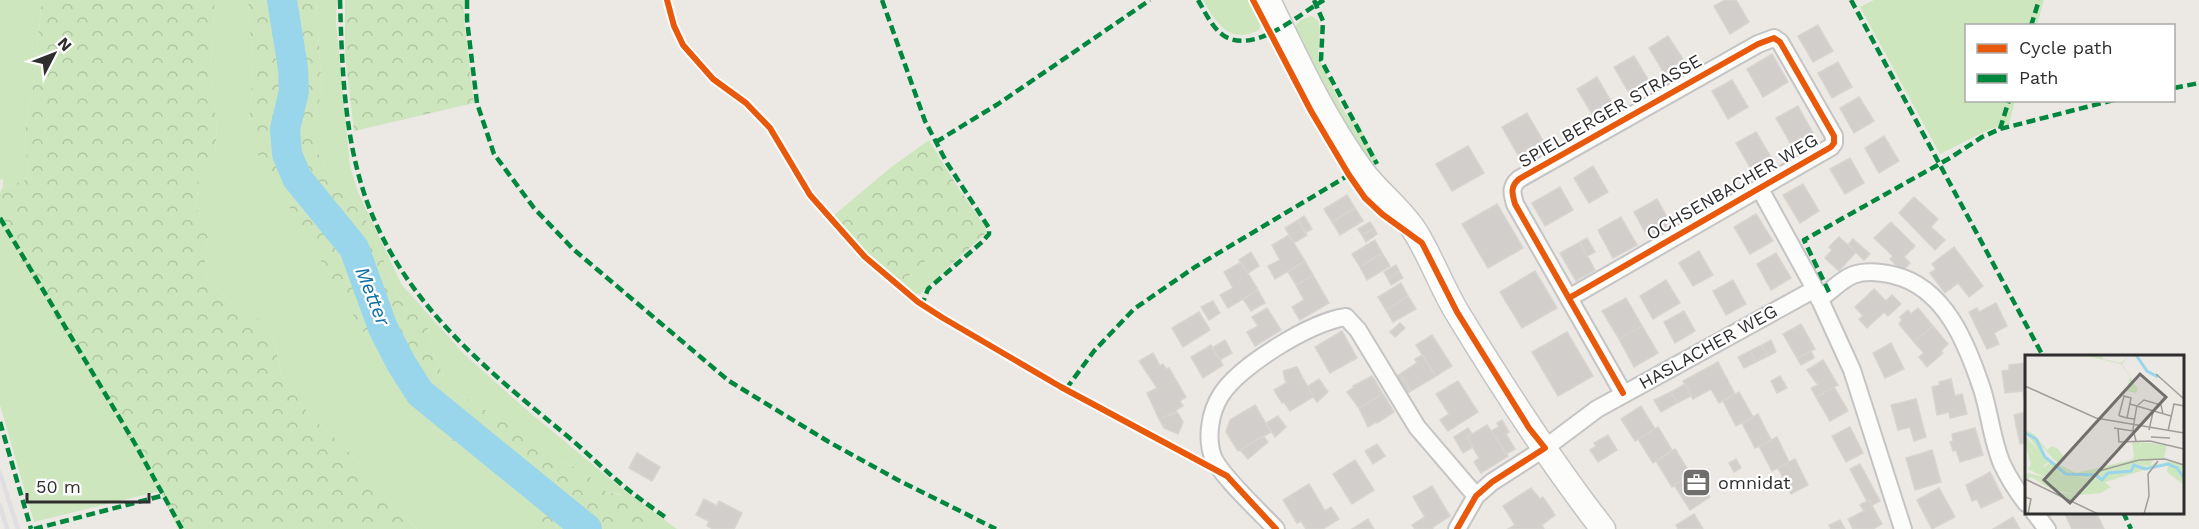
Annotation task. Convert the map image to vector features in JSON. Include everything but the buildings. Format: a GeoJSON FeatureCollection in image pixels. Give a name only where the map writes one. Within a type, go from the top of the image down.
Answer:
{"type":"FeatureCollection","features":[{"type":"Feature","properties":{"kind":"main road"},"geometry":{"type":"LineString","coordinates":[[1268,0],[1335,131],[1364,173],[1388,198],[1415,232],[1457,312],[1529,428],[1603,529]]}},
{"type":"Feature","properties":{"kind":"street","name":"OCHSENBACHER WEG"},"geometry":{"type":"LineString","coordinates":[[1569,298],[1827,150],[1834,143],[1833,136],[1785,49],[1774,38]]}},
{"type":"Feature","properties":{"kind":"street","name":"SPIELBERGER STRASSE"},"geometry":{"type":"LineString","coordinates":[[1623,393],[1515,204],[1513,187],[1516,182],[1758,44],[1774,38]]}},
{"type":"Feature","properties":{"kind":"street"},"geometry":{"type":"LineString","coordinates":[[1760,189],[1817,294],[1852,370],[1903,529]]}},
{"type":"Feature","properties":{"kind":"street","name":"HASLACHER WEG"},"geometry":{"type":"LineString","coordinates":[[1476,496],[1492,482],[1623,393],[1851,276],[1863,272],[1881,272],[1916,283],[1939,302],[1953,322],[1982,389],[2001,462],[2009,479],[2025,502]]}},
{"type":"Feature","properties":{"kind":"street"},"geometry":{"type":"LineString","coordinates":[[1276,529],[1213,458],[1210,423],[1220,396],[1237,375],[1297,336],[1332,319],[1346,317],[1358,330],[1422,435],[1476,496],[1457,529]]}},
{"type":"Feature","properties":{"kind":"street"},"geometry":{"type":"LineString","coordinates":[[2035,514],[2047,529]]}},
{"type":"Feature","properties":{"kind":"green space"},"geometry":{"type":"Polygon","coordinates":[[[0,0],[42,0],[34,79],[25,135],[30,171],[24,181],[3,187],[3,179],[0,180],[0,0]]]}},
{"type":"Feature","properties":{"kind":"green space"},"geometry":{"type":"Polygon","coordinates":[[[42,0],[215,0],[210,69],[217,127],[215,155],[199,180],[196,206],[208,234],[205,260],[207,280],[228,300],[251,311],[272,334],[282,377],[311,417],[343,445],[394,507],[417,529],[178,529],[160,491],[0,226],[0,192],[3,187],[24,181],[30,171],[25,135],[34,79],[42,0]]]}},
{"type":"Feature","properties":{"kind":"green space"},"geometry":{"type":"Polygon","coordinates":[[[215,0],[248,0],[253,71],[249,122],[382,363],[434,428],[531,491],[544,524],[555,524],[558,529],[417,529],[394,507],[343,445],[311,417],[282,377],[272,334],[251,311],[228,300],[207,280],[205,260],[208,234],[196,206],[199,180],[215,154],[217,127],[210,69],[215,0]]]}},
{"type":"Feature","properties":{"kind":"green space"},"geometry":{"type":"Polygon","coordinates":[[[248,0],[316,0],[322,93],[312,122],[312,141],[326,168],[368,223],[399,297],[427,326],[434,355],[445,379],[459,394],[523,433],[548,455],[576,468],[599,483],[607,493],[621,495],[640,504],[653,520],[649,529],[558,529],[555,524],[544,524],[538,518],[538,505],[531,491],[434,428],[412,407],[382,363],[258,155],[249,122],[253,71],[248,0]]]}},
{"type":"Feature","properties":{"kind":"green space"},"geometry":{"type":"Polygon","coordinates":[[[316,0],[337,0],[336,21],[350,166],[358,192],[402,285],[464,354],[528,411],[620,487],[677,529],[649,529],[652,520],[620,494],[607,493],[599,483],[576,468],[548,455],[523,433],[459,394],[445,379],[434,355],[427,326],[399,297],[368,223],[326,168],[312,141],[312,122],[322,93],[316,0]]]}},
{"type":"Feature","properties":{"kind":"green space"},"geometry":{"type":"Polygon","coordinates":[[[345,0],[464,0],[464,20],[474,103],[354,131],[345,55],[345,0]]]}},
{"type":"Feature","properties":{"kind":"green space"},"geometry":{"type":"Polygon","coordinates":[[[1203,0],[1249,0],[1261,24],[1259,30],[1240,35],[1232,33],[1219,24],[1203,0]]]}},
{"type":"Feature","properties":{"kind":"green space"},"geometry":{"type":"Polygon","coordinates":[[[1874,0],[2044,0],[2037,24],[1965,24],[1965,102],[2015,102],[2009,124],[1990,129],[1940,154],[1860,7],[1874,0]]]}},
{"type":"Feature","properties":{"kind":"green space"},"geometry":{"type":"Polygon","coordinates":[[[1311,16],[1318,20],[1320,29],[1318,59],[1340,104],[1349,119],[1359,124],[1379,162],[1370,168],[1295,30],[1295,26],[1301,20],[1311,16]]]}},
{"type":"Feature","properties":{"kind":"green space"},"geometry":{"type":"Polygon","coordinates":[[[929,140],[986,228],[985,234],[954,262],[946,261],[939,256],[933,257],[901,280],[894,277],[860,246],[833,216],[890,168],[929,140]]]}},
{"type":"Feature","properties":{"kind":"green space"},"geometry":{"type":"Polygon","coordinates":[[[0,226],[160,491],[34,522],[0,405],[0,226]]]}},
{"type":"Feature","properties":{"kind":"green space"},"geometry":{"type":"Polygon","coordinates":[[[939,255],[946,261],[954,262],[920,294],[915,294],[894,277],[901,280],[923,262],[939,255]]]}},
{"type":"Feature","properties":{"kind":"waterway","name":"Metter"},"geometry":{"type":"LineString","coordinates":[[282,0],[293,68],[294,91],[285,129],[287,154],[297,178],[354,248],[383,328],[401,363],[420,393],[587,529]]}},
{"type":"Feature","properties":{"kind":"railway"},"geometry":{"type":"LineString","coordinates":[[0,473],[18,529]]}},
{"type":"Feature","properties":{"kind":"railway"},"geometry":{"type":"LineString","coordinates":[[0,505],[7,529]]}},
{"type":"Feature","properties":{"kind":"marked path"},"geometry":{"type":"LineString","coordinates":[[340,0],[343,78],[354,157],[369,207],[385,243],[405,276],[452,334],[507,386],[623,485],[668,519]]}},
{"type":"Feature","properties":{"kind":"marked path"},"geometry":{"type":"LineString","coordinates":[[467,0],[467,20],[477,103],[494,154],[534,208],[573,249],[729,381],[829,442],[898,480],[996,529]]}},
{"type":"Feature","properties":{"kind":"marked path"},"geometry":{"type":"LineString","coordinates":[[882,0],[925,121],[947,163],[989,228],[989,234],[982,242],[928,289],[922,305]]}},
{"type":"Feature","properties":{"kind":"marked path"},"geometry":{"type":"LineString","coordinates":[[936,142],[998,104],[1150,0]]}},
{"type":"Feature","properties":{"kind":"marked path"},"geometry":{"type":"LineString","coordinates":[[1198,0],[1217,30],[1226,37],[1238,41],[1251,40],[1277,30],[1324,0]]}},
{"type":"Feature","properties":{"kind":"marked path"},"geometry":{"type":"LineString","coordinates":[[1314,0],[1323,21],[1321,60],[1377,164]]}},
{"type":"Feature","properties":{"kind":"marked path"},"geometry":{"type":"LineString","coordinates":[[1851,0],[2042,355]]}},
{"type":"Feature","properties":{"kind":"marked path"},"geometry":{"type":"LineString","coordinates":[[2032,24],[2039,0]]}},
{"type":"Feature","properties":{"kind":"marked path"},"geometry":{"type":"LineString","coordinates":[[2175,88],[2199,83]]}},
{"type":"Feature","properties":{"kind":"marked path"},"geometry":{"type":"LineString","coordinates":[[2000,129],[2008,102]]}},
{"type":"Feature","properties":{"kind":"marked path"},"geometry":{"type":"LineString","coordinates":[[1829,292],[1804,240],[1950,158],[1982,137],[2000,129],[2106,102]]}},
{"type":"Feature","properties":{"kind":"marked path"},"geometry":{"type":"LineString","coordinates":[[1066,389],[1094,351],[1134,309],[1195,267],[1349,175]]}},
{"type":"Feature","properties":{"kind":"marked path"},"geometry":{"type":"LineString","coordinates":[[0,218],[134,442],[182,529]]}},
{"type":"Feature","properties":{"kind":"marked path"},"geometry":{"type":"LineString","coordinates":[[0,422],[31,529]]}},
{"type":"Feature","properties":{"kind":"marked path"},"geometry":{"type":"LineString","coordinates":[[34,529],[165,495]]}},
{"type":"Feature","properties":{"kind":"marked path"},"geometry":{"type":"LineString","coordinates":[[2124,514],[2131,529]]}},
{"type":"Feature","properties":{"kind":"cycle path"},"geometry":{"type":"LineString","coordinates":[[667,0],[674,26],[683,45],[713,79],[746,103],[770,128],[810,195],[865,257],[918,302],[943,318],[1061,387],[1227,476],[1276,529]]}},
{"type":"Feature","properties":{"kind":"cycle path"},"geometry":{"type":"LineString","coordinates":[[1253,0],[1311,111],[1349,175],[1365,198],[1382,214],[1422,243],[1457,312],[1529,428],[1545,448],[1492,482],[1476,496],[1457,529]]}},
{"type":"Feature","properties":{"kind":"cycle path"},"geometry":{"type":"LineString","coordinates":[[1569,298],[1831,147],[1834,143],[1834,136],[1780,42],[1774,38],[1758,44],[1519,179],[1514,185],[1515,204],[1623,393]]}},
{"type":"Feature","properties":{"kind":"place","name":"omnidat"},"geometry":{"type":"Point","coordinates":[1697,483]}}]}
